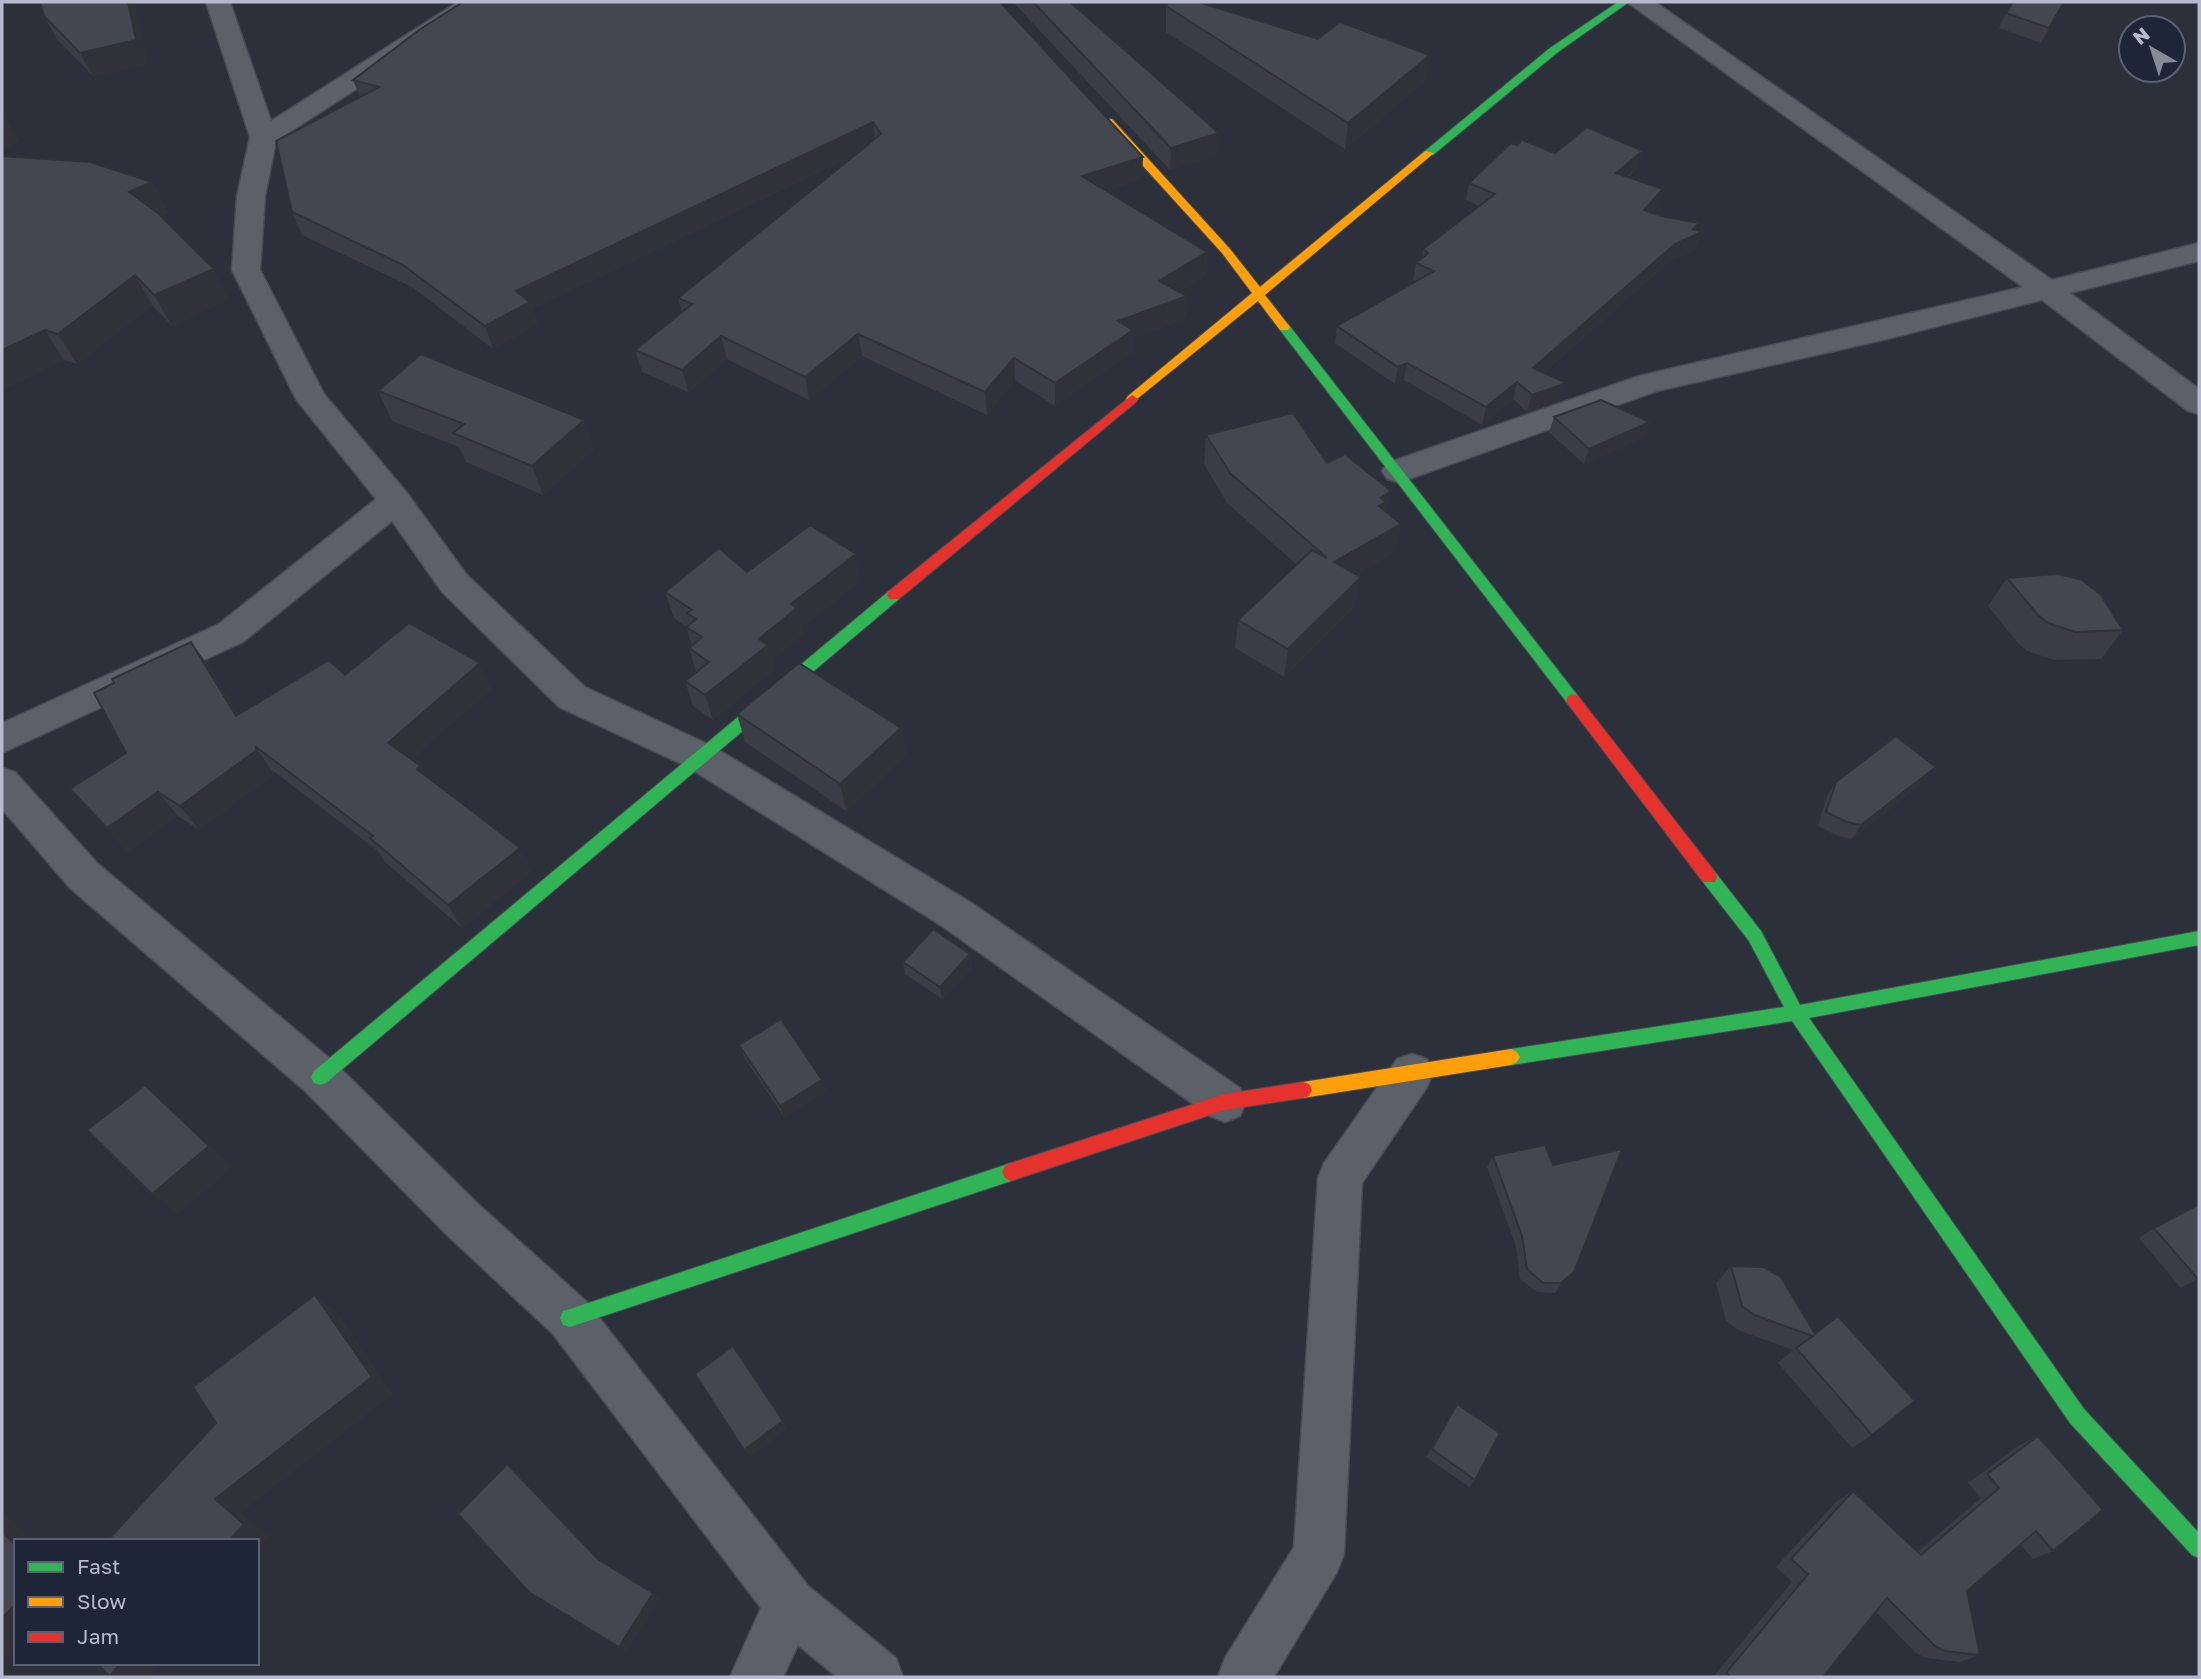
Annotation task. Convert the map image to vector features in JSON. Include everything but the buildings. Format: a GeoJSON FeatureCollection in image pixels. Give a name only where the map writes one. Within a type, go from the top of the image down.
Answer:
{"type":"FeatureCollection","features":[{"type":"Feature","properties":{"kind":"street"},"geometry":{"type":"LineString","coordinates":[[218,2],[263,137],[251,196],[246,270],[311,399],[395,500],[454,583],[572,697],[699,756],[956,914],[1225,1102]]}},
{"type":"Feature","properties":{"kind":"street"},"geometry":{"type":"LineString","coordinates":[[263,137],[474,2]]}},
{"type":"Feature","properties":{"kind":"street"},"geometry":{"type":"LineString","coordinates":[[320,1077],[699,756],[1555,50],[1624,2]]}},
{"type":"Feature","properties":{"kind":"street"},"geometry":{"type":"LineString","coordinates":[[1639,2],[2048,290],[2199,404]]}},
{"type":"Feature","properties":{"kind":"street"},"geometry":{"type":"LineString","coordinates":[[1096,107],[1226,251],[1755,936],[1796,1013],[2077,1416],[2199,1548]]}},
{"type":"Feature","properties":{"kind":"street"},"geometry":{"type":"LineString","coordinates":[[1398,471],[1650,383],[2199,252]]}},
{"type":"Feature","properties":{"kind":"street"},"geometry":{"type":"LineString","coordinates":[[2,739],[231,633],[395,500]]}},
{"type":"Feature","properties":{"kind":"street"},"geometry":{"type":"LineString","coordinates":[[2,783],[84,876],[320,1077],[461,1218],[570,1318],[790,1604],[877,1677]]}},
{"type":"Feature","properties":{"kind":"street"},"geometry":{"type":"LineString","coordinates":[[570,1318],[1225,1102],[1796,1013],[2199,938]]}},
{"type":"Feature","properties":{"kind":"street"},"geometry":{"type":"LineString","coordinates":[[1244,1677],[1319,1554],[1340,1178],[1412,1073]]}},
{"type":"Feature","properties":{"kind":"street"},"geometry":{"type":"LineString","coordinates":[[756,1677],[790,1604]]}},
{"type":"Feature","properties":{"kind":"traffic: fast"},"geometry":{"type":"LineString","coordinates":[[1429,153],[1554,50],[1624,2]]}},
{"type":"Feature","properties":{"kind":"traffic: fast"},"geometry":{"type":"LineString","coordinates":[[1284,327],[1573,700]]}},
{"type":"Feature","properties":{"kind":"traffic: fast"},"geometry":{"type":"LineString","coordinates":[[320,1077],[894,595]]}},
{"type":"Feature","properties":{"kind":"traffic: fast"},"geometry":{"type":"LineString","coordinates":[[1709,877],[1755,936],[1796,1013],[2077,1416],[2199,1548]]}},
{"type":"Feature","properties":{"kind":"traffic: fast"},"geometry":{"type":"LineString","coordinates":[[1511,1057],[1796,1013],[2199,938]]}},
{"type":"Feature","properties":{"kind":"traffic: fast"},"geometry":{"type":"LineString","coordinates":[[570,1318],[1011,1172]]}},
{"type":"Feature","properties":{"kind":"traffic: slow"},"geometry":{"type":"LineString","coordinates":[[1108,121],[1226,251],[1284,327]]}},
{"type":"Feature","properties":{"kind":"traffic: slow"},"geometry":{"type":"LineString","coordinates":[[1132,399],[1429,153]]}},
{"type":"Feature","properties":{"kind":"traffic: slow"},"geometry":{"type":"LineString","coordinates":[[1303,1090],[1511,1057]]}},
{"type":"Feature","properties":{"kind":"traffic: jam"},"geometry":{"type":"LineString","coordinates":[[894,595],[1132,399]]}},
{"type":"Feature","properties":{"kind":"traffic: jam"},"geometry":{"type":"LineString","coordinates":[[1573,700],[1709,877]]}},
{"type":"Feature","properties":{"kind":"traffic: jam"},"geometry":{"type":"LineString","coordinates":[[1011,1172],[1225,1102],[1303,1090]]}}]}
